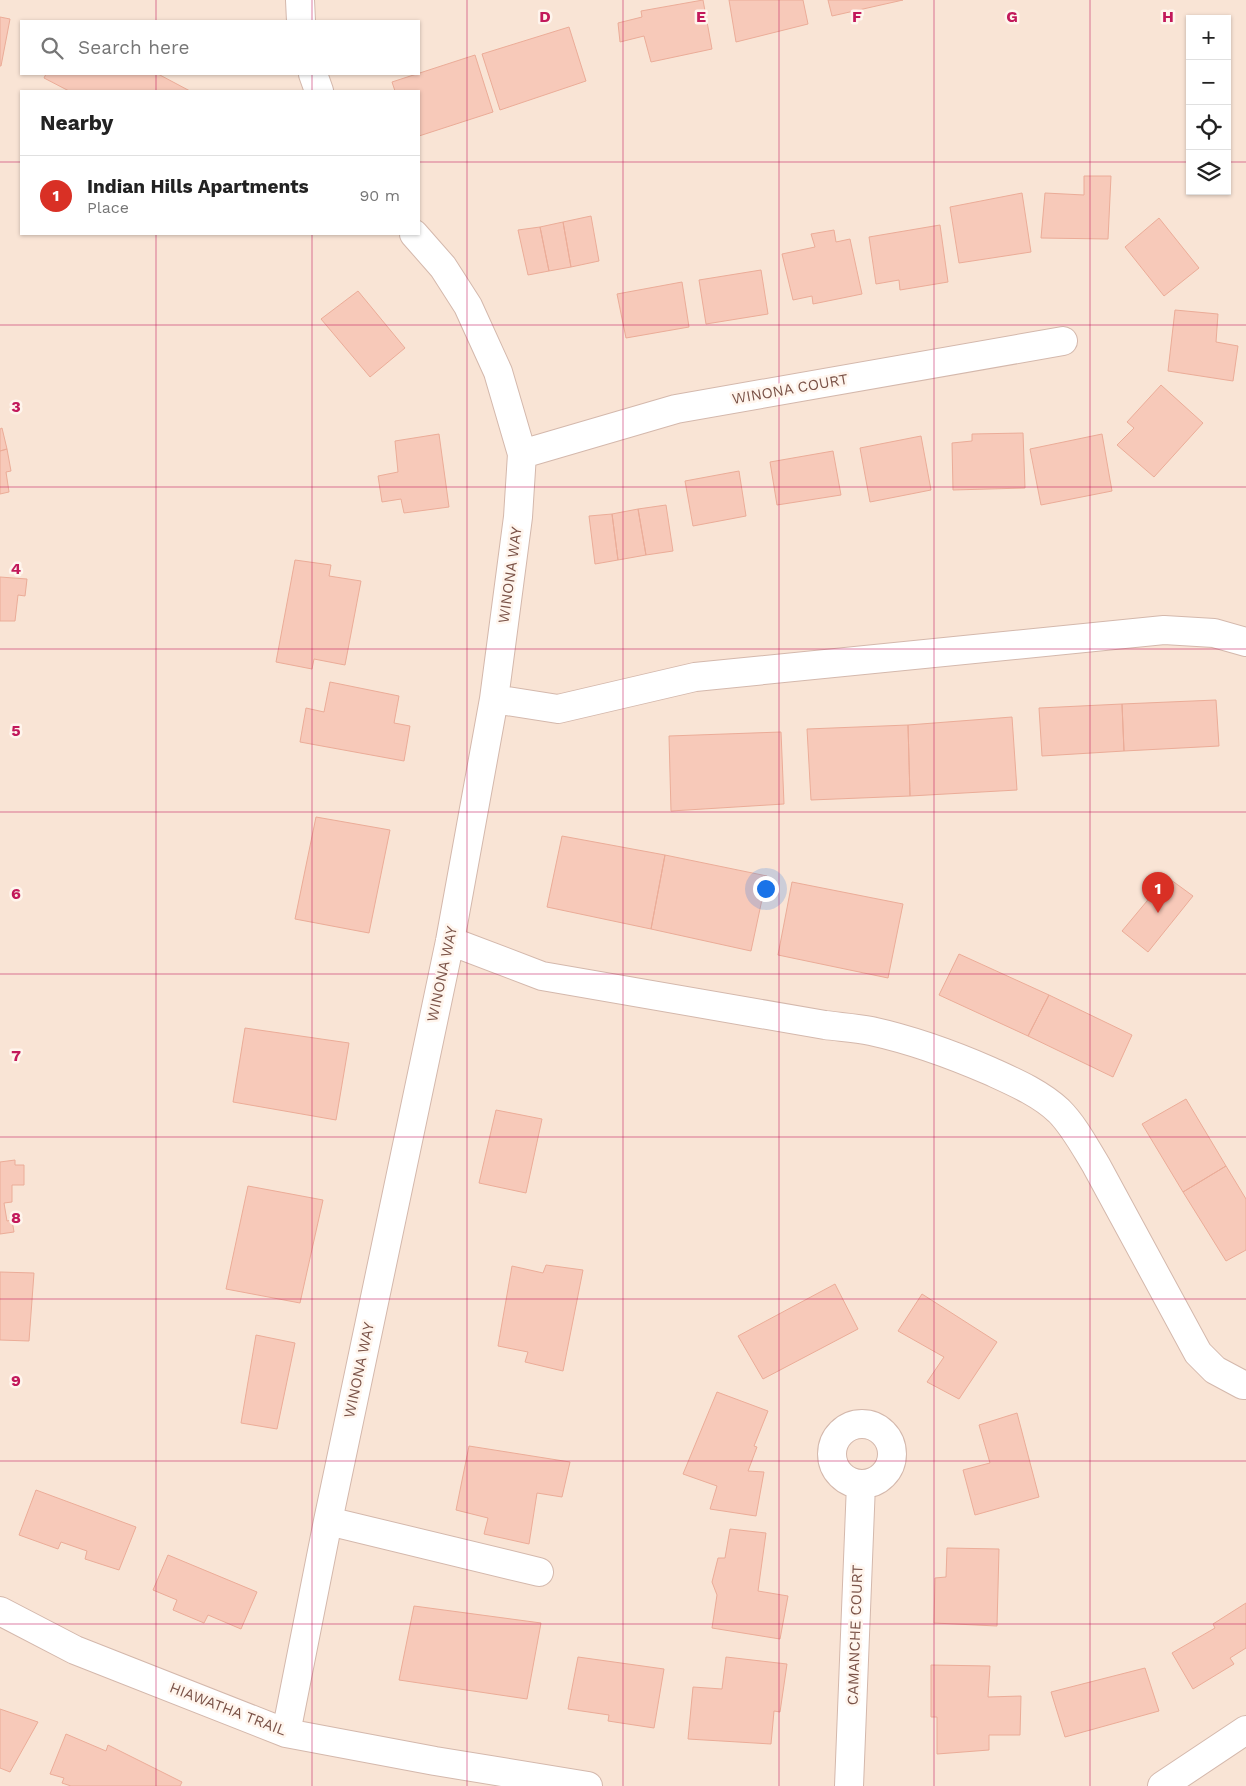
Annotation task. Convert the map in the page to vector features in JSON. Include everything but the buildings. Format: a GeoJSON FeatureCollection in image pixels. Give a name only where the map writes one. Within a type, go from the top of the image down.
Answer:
{"type":"FeatureCollection","features":[{"type":"Feature","properties":{"kind":"street"},"geometry":{"type":"LineString","coordinates":[[300,0],[301,20]]}},
{"type":"Feature","properties":{"kind":"street"},"geometry":{"type":"LineString","coordinates":[[313,75],[319,90]]}},
{"type":"Feature","properties":{"kind":"street","name":"WINONA WAY"},"geometry":{"type":"LineString","coordinates":[[286,1733],[328,1521],[450,941],[494,699],[518,517],[522,454],[498,372],[468,306],[443,267],[415,235]]}},
{"type":"Feature","properties":{"kind":"street","name":"WINONA COURT"},"geometry":{"type":"LineString","coordinates":[[522,454],[676,409],[1063,341]]}},
{"type":"Feature","properties":{"kind":"street"},"geometry":{"type":"LineString","coordinates":[[494,699],[558,709],[695,677],[1164,630],[1214,633],[1246,642]]}},
{"type":"Feature","properties":{"kind":"street"},"geometry":{"type":"LineString","coordinates":[[450,941],[542,976],[869,1031],[917,1043],[993,1072],[1042,1097],[1060,1112],[1096,1165],[1198,1353],[1214,1370],[1246,1385]]}},
{"type":"Feature","properties":{"kind":"street","name":"CAMANCHE COURT"},"geometry":{"type":"LineString","coordinates":[[849,1786],[861,1484]]}},
{"type":"Feature","properties":{"kind":"street"},"geometry":{"type":"LineString","coordinates":[[328,1521],[539,1572]]}},
{"type":"Feature","properties":{"kind":"street","name":"HIAWATHA TRAIL"},"geometry":{"type":"LineString","coordinates":[[0,1611],[76,1650],[286,1733],[435,1761],[588,1786]]}},
{"type":"Feature","properties":{"kind":"street"},"geometry":{"type":"LineString","coordinates":[[1162,1786],[1246,1730]]}},
{"type":"Feature","properties":{"kind":"shaded area"},"geometry":{"type":"Polygon","coordinates":[[[0,0],[1246,0],[1246,1786],[0,1786],[0,0]]]}},
{"type":"Feature","properties":{"kind":"place","name":"Indian Hills Apartments"},"geometry":{"type":"Point","coordinates":[1158,913]}}]}
